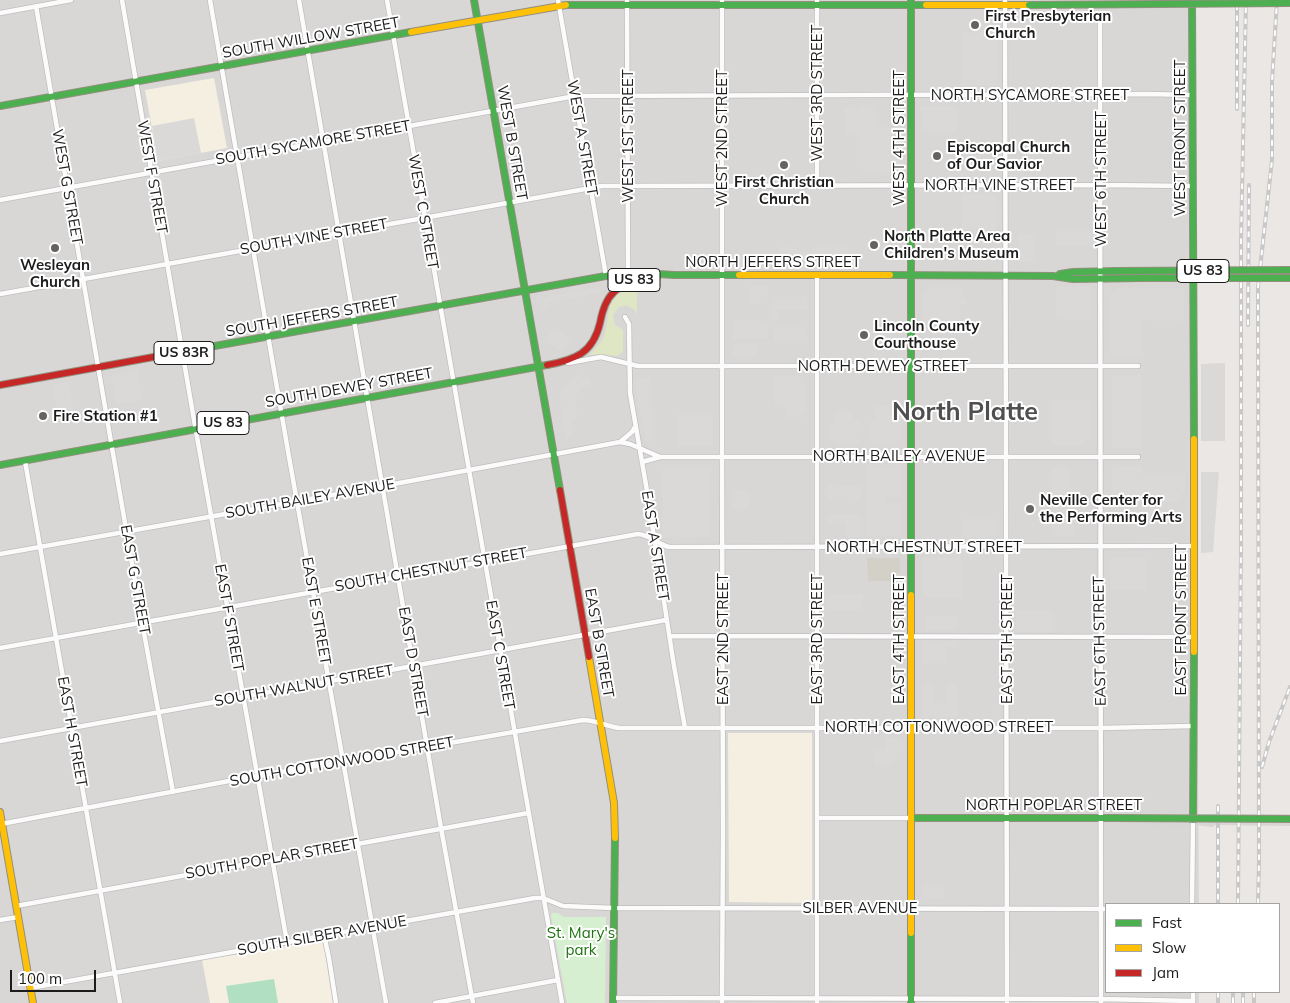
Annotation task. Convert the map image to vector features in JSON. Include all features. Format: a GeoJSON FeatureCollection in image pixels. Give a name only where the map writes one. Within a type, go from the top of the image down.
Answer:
{"type":"FeatureCollection","features":[{"type":"Feature","properties":{"kind":"main road","name":"WEST B STREET"},"geometry":{"type":"LineString","coordinates":[[474,0],[526,290]]}},
{"type":"Feature","properties":{"kind":"main road","name":"WEST FRONT STREET"},"geometry":{"type":"LineString","coordinates":[[1192,1],[1192,275]]}},
{"type":"Feature","properties":{"kind":"main road","name":"WEST 4TH STREET"},"geometry":{"type":"LineString","coordinates":[[911,2],[911,275]]}},
{"type":"Feature","properties":{"kind":"main road","name":"SOUTH WILLOW STREET"},"geometry":{"type":"LineString","coordinates":[[0,106],[307,52],[559,3],[1005,2],[1029,5],[1290,3]]}},
{"type":"Feature","properties":{"kind":"main road","name":"NORTH JEFFERS STREET"},"geometry":{"type":"LineString","coordinates":[[628,272],[674,275],[1053,276],[1073,279],[1116,271],[1290,270]]}},
{"type":"Feature","properties":{"kind":"main road","name":"SOUTH JEFFERS STREET"},"geometry":{"type":"LineString","coordinates":[[0,385],[628,272]]}},
{"type":"Feature","properties":{"kind":"main road","name":"NORTH JEFFERS STREET"},"geometry":{"type":"LineString","coordinates":[[579,356],[595,340],[605,305],[613,292],[631,281],[674,275]]}},
{"type":"Feature","properties":{"kind":"main road","name":"EAST 4TH STREET"},"geometry":{"type":"LineString","coordinates":[[911,275],[911,1001]]}},
{"type":"Feature","properties":{"kind":"main road","name":"NORTH JEFFERS STREET"},"geometry":{"type":"LineString","coordinates":[[1101,275],[1116,278],[1290,278]]}},
{"type":"Feature","properties":{"kind":"main road","name":"EAST FRONT STREET"},"geometry":{"type":"LineString","coordinates":[[1192,275],[1194,546],[1193,820]]}},
{"type":"Feature","properties":{"kind":"main road","name":"EAST B STREET"},"geometry":{"type":"LineString","coordinates":[[526,290],[614,803],[613,1000]]}},
{"type":"Feature","properties":{"kind":"main road","name":"SOUTH DEWEY STREET"},"geometry":{"type":"LineString","coordinates":[[0,465],[195,428],[540,367],[579,356]]}},
{"type":"Feature","properties":{"kind":"main road"},"geometry":{"type":"LineString","coordinates":[[0,812],[33,1003]]}},
{"type":"Feature","properties":{"kind":"main road","name":"NORTH POPLAR STREET"},"geometry":{"type":"LineString","coordinates":[[912,818],[1290,819]]}},
{"type":"Feature","properties":{"kind":"street"},"geometry":{"type":"LineString","coordinates":[[0,12],[71,0]]}},
{"type":"Feature","properties":{"kind":"street","name":"WEST F STREET"},"geometry":{"type":"LineString","coordinates":[[122,0],[182,353]]}},
{"type":"Feature","properties":{"kind":"street","name":"EAST E STREET"},"geometry":{"type":"LineString","coordinates":[[210,0],[296,501],[386,1003]]}},
{"type":"Feature","properties":{"kind":"street","name":"EAST D STREET"},"geometry":{"type":"LineString","coordinates":[[299,0],[441,828],[473,1003]]}},
{"type":"Feature","properties":{"kind":"street","name":"WEST C STREET"},"geometry":{"type":"LineString","coordinates":[[387,0],[439,306]]}},
{"type":"Feature","properties":{"kind":"street"},"geometry":{"type":"LineString","coordinates":[[1154,2],[1192,1]]}},
{"type":"Feature","properties":{"kind":"street","name":"WEST 1ST STREET"},"geometry":{"type":"LineString","coordinates":[[628,2],[628,272]]}},
{"type":"Feature","properties":{"kind":"street","name":"WEST 2ND STREET"},"geometry":{"type":"LineString","coordinates":[[722,2],[722,275]]}},
{"type":"Feature","properties":{"kind":"street","name":"WEST 3RD STREET"},"geometry":{"type":"LineString","coordinates":[[817,2],[817,185]]}},
{"type":"Feature","properties":{"kind":"street","name":"EAST 5TH STREET"},"geometry":{"type":"LineString","coordinates":[[1005,2],[1008,1001]]}},
{"type":"Feature","properties":{"kind":"street","name":"WEST A STREET"},"geometry":{"type":"LineString","coordinates":[[559,3],[606,276]]}},
{"type":"Feature","properties":{"kind":"street","name":"WEST G STREET"},"geometry":{"type":"LineString","coordinates":[[36,6],[98,368]]}},
{"type":"Feature","properties":{"kind":"street","name":"WEST 6TH STREET"},"geometry":{"type":"LineString","coordinates":[[1100,20],[1101,275]]}},
{"type":"Feature","properties":{"kind":"street","name":"NORTH SYCAMORE STREET"},"geometry":{"type":"LineString","coordinates":[[627,95],[1100,94],[1192,96]]}},
{"type":"Feature","properties":{"kind":"street","name":"SOUTH SYCAMORE STREET"},"geometry":{"type":"LineString","coordinates":[[0,200],[575,96],[627,95]]}},
{"type":"Feature","properties":{"kind":"street","name":"NORTH VINE STREET"},"geometry":{"type":"LineString","coordinates":[[628,185],[1193,186]]}},
{"type":"Feature","properties":{"kind":"street","name":"SOUTH VINE STREET"},"geometry":{"type":"LineString","coordinates":[[0,294],[590,187],[628,185]]}},
{"type":"Feature","properties":{"kind":"street","name":"EAST 2ND STREET"},"geometry":{"type":"LineString","coordinates":[[722,275],[722,1001]]}},
{"type":"Feature","properties":{"kind":"street","name":"EAST 3RD STREET"},"geometry":{"type":"LineString","coordinates":[[817,275],[817,1001]]}},
{"type":"Feature","properties":{"kind":"street","name":"EAST 6TH STREET"},"geometry":{"type":"LineString","coordinates":[[1101,275],[1100,636],[1101,818],[1104,909],[1101,1001]]}},
{"type":"Feature","properties":{"kind":"street","name":"EAST C STREET"},"geometry":{"type":"LineString","coordinates":[[439,306],[562,1003]]}},
{"type":"Feature","properties":{"kind":"street","name":"EAST A STREET"},"geometry":{"type":"LineString","coordinates":[[625,317],[629,324],[630,393],[685,728]]}},
{"type":"Feature","properties":{"kind":"street","name":"EAST F STREET"},"geometry":{"type":"LineString","coordinates":[[182,353],[287,942]]}},
{"type":"Feature","properties":{"kind":"street","name":"SOUTH DEWEY STREET"},"geometry":{"type":"LineString","coordinates":[[554,364],[559,365],[601,357],[629,364]]}},
{"type":"Feature","properties":{"kind":"street","name":"NORTH DEWEY STREET"},"geometry":{"type":"LineString","coordinates":[[629,364],[638,366],[1138,366]]}},
{"type":"Feature","properties":{"kind":"street","name":"EAST G STREET"},"geometry":{"type":"LineString","coordinates":[[98,368],[173,792]]}},
{"type":"Feature","properties":{"kind":"street"},"geometry":{"type":"LineString","coordinates":[[620,442],[632,432],[635,426]]}},
{"type":"Feature","properties":{"kind":"street","name":"SOUTH BAILEY AVENUE"},"geometry":{"type":"LineString","coordinates":[[0,554],[620,442],[638,447]]}},
{"type":"Feature","properties":{"kind":"street","name":"NORTH BAILEY AVENUE"},"geometry":{"type":"LineString","coordinates":[[638,447],[660,457]]}},
{"type":"Feature","properties":{"kind":"street","name":"NORTH BAILEY AVENUE"},"geometry":{"type":"LineString","coordinates":[[642,462],[660,457],[1138,457]]}},
{"type":"Feature","properties":{"kind":"street","name":"EAST H STREET"},"geometry":{"type":"LineString","coordinates":[[25,461],[120,1003]]}},
{"type":"Feature","properties":{"kind":"street","name":"SOUTH CHESTNUT STREET"},"geometry":{"type":"LineString","coordinates":[[0,648],[638,534],[645,535],[655,541]]}},
{"type":"Feature","properties":{"kind":"street","name":"NORTH CHESTNUT STREET"},"geometry":{"type":"LineString","coordinates":[[655,541],[660,545],[669,547],[1194,546]]}},
{"type":"Feature","properties":{"kind":"street","name":"SOUTH WALNUT STREET"},"geometry":{"type":"LineString","coordinates":[[0,741],[666,620]]}},
{"type":"Feature","properties":{"kind":"street"},"geometry":{"type":"LineString","coordinates":[[669,636],[1194,637]]}},
{"type":"Feature","properties":{"kind":"street","name":"SOUTH COTTONWOOD STREET"},"geometry":{"type":"LineString","coordinates":[[1,824],[258,776],[583,720],[593,720],[610,727],[685,728]]}},
{"type":"Feature","properties":{"kind":"street","name":"NORTH COTTONWOOD STREET"},"geometry":{"type":"LineString","coordinates":[[685,728],[1101,728],[1194,726]]}},
{"type":"Feature","properties":{"kind":"street","name":"SOUTH POPLAR STREET"},"geometry":{"type":"LineString","coordinates":[[16,906],[528,813]]}},
{"type":"Feature","properties":{"kind":"street","name":"NORTH POPLAR STREET"},"geometry":{"type":"LineString","coordinates":[[818,818],[912,818]]}},
{"type":"Feature","properties":{"kind":"street","name":"EAST FRONT STREET"},"geometry":{"type":"LineString","coordinates":[[1192,903],[1193,820]]}},
{"type":"Feature","properties":{"kind":"street","name":"SOUTH SILBER AVENUE"},"geometry":{"type":"LineString","coordinates":[[30,988],[535,898],[543,898],[564,906],[614,908]]}},
{"type":"Feature","properties":{"kind":"street","name":"SILBER AVENUE"},"geometry":{"type":"LineString","coordinates":[[614,908],[1104,909]]}},
{"type":"Feature","properties":{"kind":"street"},"geometry":{"type":"LineString","coordinates":[[0,920],[18,917]]}},
{"type":"Feature","properties":{"kind":"street"},"geometry":{"type":"LineString","coordinates":[[324,935],[336,1003]]}},
{"type":"Feature","properties":{"kind":"street"},"geometry":{"type":"LineString","coordinates":[[435,1003],[558,980]]}},
{"type":"Feature","properties":{"kind":"street"},"geometry":{"type":"LineString","coordinates":[[613,1000],[1193,1002]]}},
{"type":"Feature","properties":{"kind":"shaded area"},"geometry":{"type":"Polygon","coordinates":[[[0,0],[1193,0],[1199,903],[1105,903],[1105,993],[1199,993],[1199,1003],[0,1003],[0,0]]]}},
{"type":"Feature","properties":{"kind":"shaded area"},"geometry":{"type":"Polygon","coordinates":[[[962,33],[998,33],[998,85],[961,85],[962,33]]]}},
{"type":"Feature","properties":{"kind":"shaded area"},"geometry":{"type":"Polygon","coordinates":[[[214,78],[227,148],[158,161],[145,90],[214,78]]]}},
{"type":"Feature","properties":{"kind":"shaded area"},"geometry":{"type":"Polygon","coordinates":[[[859,105],[876,105],[876,127],[903,127],[903,175],[860,175],[860,135],[845,135],[845,108],[859,108],[859,105]]]}},
{"type":"Feature","properties":{"kind":"shaded area"},"geometry":{"type":"Polygon","coordinates":[[[921,106],[957,106],[957,132],[921,132],[921,106]]]}},
{"type":"Feature","properties":{"kind":"shaded area"},"geometry":{"type":"Polygon","coordinates":[[[194,118],[201,153],[158,161],[152,126],[194,118]]]}},
{"type":"Feature","properties":{"kind":"shaded area"},"geometry":{"type":"Polygon","coordinates":[[[962,194],[997,195],[996,230],[962,229],[962,194]]]}},
{"type":"Feature","properties":{"kind":"shaded area"},"geometry":{"type":"Polygon","coordinates":[[[1056,231],[1091,231],[1091,246],[1056,246],[1056,231]]]}},
{"type":"Feature","properties":{"kind":"shaded area"},"geometry":{"type":"Polygon","coordinates":[[[1018,234],[1035,234],[1035,262],[1018,262],[1018,234]]]}},
{"type":"Feature","properties":{"kind":"shaded area"},"geometry":{"type":"Polygon","coordinates":[[[779,247],[794,247],[800,251],[810,251],[816,247],[849,247],[849,263],[827,262],[827,258],[810,258],[810,263],[775,263],[779,247]]]}},
{"type":"Feature","properties":{"kind":"shaded area"},"geometry":{"type":"Polygon","coordinates":[[[750,286],[768,286],[767,304],[750,304],[750,286]]]}},
{"type":"Feature","properties":{"kind":"shaded area"},"geometry":{"type":"Polygon","coordinates":[[[1056,286],[1091,286],[1091,320],[1056,319],[1056,286]]]}},
{"type":"Feature","properties":{"kind":"shaded area"},"geometry":{"type":"Polygon","coordinates":[[[599,287],[600,293],[549,302],[546,310],[540,312],[539,307],[544,305],[542,302],[547,297],[599,287]]]}},
{"type":"Feature","properties":{"kind":"shaded area"},"geometry":{"type":"Polygon","coordinates":[[[928,287],[961,287],[961,297],[966,298],[966,304],[960,304],[960,323],[923,323],[923,292],[928,287]]]}},
{"type":"Feature","properties":{"kind":"shaded area"},"geometry":{"type":"Polygon","coordinates":[[[1116,288],[1184,288],[1184,321],[1143,320],[1143,357],[1111,357],[1111,291],[1116,291],[1116,288]]]}},
{"type":"Feature","properties":{"kind":"shaded area"},"geometry":{"type":"Polygon","coordinates":[[[772,297],[807,297],[807,310],[778,310],[777,320],[772,320],[772,297]]]}},
{"type":"Feature","properties":{"kind":"shaded area"},"geometry":{"type":"Polygon","coordinates":[[[734,320],[768,321],[768,338],[733,339],[734,320]]]}},
{"type":"Feature","properties":{"kind":"shaded area"},"geometry":{"type":"Polygon","coordinates":[[[554,327],[571,340],[562,352],[545,340],[554,327]]]}},
{"type":"Feature","properties":{"kind":"shaded area"},"geometry":{"type":"Polygon","coordinates":[[[773,327],[807,327],[807,341],[774,341],[773,327]]]}},
{"type":"Feature","properties":{"kind":"shaded area"},"geometry":{"type":"Polygon","coordinates":[[[733,344],[757,344],[757,356],[733,356],[733,344]]]}},
{"type":"Feature","properties":{"kind":"shaded area"},"geometry":{"type":"Polygon","coordinates":[[[1225,363],[1225,441],[1201,441],[1201,364],[1225,363]]]}},
{"type":"Feature","properties":{"kind":"shaded area"},"geometry":{"type":"Polygon","coordinates":[[[137,370],[142,400],[116,404],[111,375],[137,370]]]}},
{"type":"Feature","properties":{"kind":"shaded area"},"geometry":{"type":"Polygon","coordinates":[[[577,372],[583,379],[590,378],[591,383],[578,391],[575,400],[577,418],[573,421],[572,437],[566,438],[560,397],[563,388],[577,372]]]}},
{"type":"Feature","properties":{"kind":"shaded area"},"geometry":{"type":"Polygon","coordinates":[[[1112,375],[1142,375],[1142,447],[1112,448],[1112,375]]]}},
{"type":"Feature","properties":{"kind":"shaded area"},"geometry":{"type":"Polygon","coordinates":[[[775,376],[801,376],[801,383],[807,383],[807,413],[800,419],[786,419],[786,407],[775,407],[775,376]]]}},
{"type":"Feature","properties":{"kind":"shaded area"},"geometry":{"type":"Polygon","coordinates":[[[651,377],[653,441],[646,441],[636,390],[636,378],[651,377]]]}},
{"type":"Feature","properties":{"kind":"shaded area"},"geometry":{"type":"Polygon","coordinates":[[[69,382],[74,414],[58,417],[53,385],[69,382]]]}},
{"type":"Feature","properties":{"kind":"shaded area"},"geometry":{"type":"Polygon","coordinates":[[[1052,400],[1091,400],[1091,440],[1084,440],[1084,446],[1051,445],[1052,400]]]}},
{"type":"Feature","properties":{"kind":"shaded area"},"geometry":{"type":"Polygon","coordinates":[[[875,406],[897,406],[897,417],[901,417],[901,440],[897,441],[897,445],[871,445],[871,420],[875,419],[875,406]]]}},
{"type":"Feature","properties":{"kind":"shaded area"},"geometry":{"type":"Polygon","coordinates":[[[834,412],[852,412],[854,419],[860,422],[860,433],[855,433],[855,435],[859,435],[859,444],[834,444],[834,440],[830,440],[830,424],[834,424],[834,412]]]}},
{"type":"Feature","properties":{"kind":"shaded area"},"geometry":{"type":"Polygon","coordinates":[[[678,413],[713,413],[713,446],[678,446],[678,413]]]}},
{"type":"Feature","properties":{"kind":"shaded area"},"geometry":{"type":"Polygon","coordinates":[[[867,465],[902,465],[902,497],[885,497],[886,502],[902,502],[901,536],[867,535],[867,465]]]}},
{"type":"Feature","properties":{"kind":"shaded area"},"geometry":{"type":"Polygon","coordinates":[[[1112,465],[1141,466],[1142,475],[1185,475],[1185,491],[1180,497],[1180,502],[1116,502],[1116,498],[1112,498],[1112,465]]]}},
{"type":"Feature","properties":{"kind":"shaded area"},"geometry":{"type":"Polygon","coordinates":[[[663,467],[711,467],[711,537],[662,537],[663,467]]]}},
{"type":"Feature","properties":{"kind":"shaded area"},"geometry":{"type":"Polygon","coordinates":[[[1052,467],[1070,468],[1070,488],[1074,489],[1074,536],[1052,535],[1052,467]]]}},
{"type":"Feature","properties":{"kind":"shaded area"},"geometry":{"type":"Polygon","coordinates":[[[1201,472],[1219,472],[1213,552],[1201,553],[1201,472]]]}},
{"type":"Feature","properties":{"kind":"shaded area"},"geometry":{"type":"Polygon","coordinates":[[[828,485],[861,486],[861,500],[827,499],[828,485]]]}},
{"type":"Feature","properties":{"kind":"shaded area"},"geometry":{"type":"Polygon","coordinates":[[[733,490],[749,490],[749,508],[732,508],[733,490]]]}},
{"type":"Feature","properties":{"kind":"shaded area"},"geometry":{"type":"Polygon","coordinates":[[[827,514],[860,514],[860,537],[846,537],[846,523],[827,523],[827,514]]]}},
{"type":"Feature","properties":{"kind":"shaded area"},"geometry":{"type":"Polygon","coordinates":[[[961,519],[996,519],[996,537],[961,537],[961,519]]]}},
{"type":"Feature","properties":{"kind":"shaded area"},"geometry":{"type":"Polygon","coordinates":[[[867,558],[900,558],[900,573],[895,573],[895,581],[868,581],[867,558]]]}},
{"type":"Feature","properties":{"kind":"shaded area"},"geometry":{"type":"Polygon","coordinates":[[[922,558],[961,558],[962,598],[923,597],[922,558]]]}},
{"type":"Feature","properties":{"kind":"shaded area"},"geometry":{"type":"Polygon","coordinates":[[[1111,558],[1146,558],[1146,590],[1111,590],[1111,558]]]}},
{"type":"Feature","properties":{"kind":"shaded area"},"geometry":{"type":"Polygon","coordinates":[[[827,594],[863,594],[862,611],[827,610],[827,594]]]}},
{"type":"Feature","properties":{"kind":"shaded area"},"geometry":{"type":"Polygon","coordinates":[[[1017,610],[1052,610],[1052,632],[1016,632],[1017,610]]]}},
{"type":"Feature","properties":{"kind":"shaded area"},"geometry":{"type":"Polygon","coordinates":[[[926,616],[957,617],[957,630],[926,630],[926,616]]]}},
{"type":"Feature","properties":{"kind":"shaded area"},"geometry":{"type":"Polygon","coordinates":[[[922,641],[957,641],[957,647],[946,648],[946,663],[922,663],[922,641]]]}},
{"type":"Feature","properties":{"kind":"shaded area"},"geometry":{"type":"Polygon","coordinates":[[[957,683],[957,717],[922,717],[922,684],[934,684],[934,703],[945,703],[946,684],[957,683]]]}},
{"type":"Feature","properties":{"kind":"shaded area"},"geometry":{"type":"Polygon","coordinates":[[[728,733],[812,733],[812,903],[729,902],[728,733]]]}},
{"type":"Feature","properties":{"kind":"shaded area"},"geometry":{"type":"Polygon","coordinates":[[[886,738],[900,738],[900,759],[895,759],[892,765],[874,765],[874,749],[886,749],[886,738]]]}},
{"type":"Feature","properties":{"kind":"shaded area"},"geometry":{"type":"Polygon","coordinates":[[[922,884],[943,885],[945,898],[922,898],[922,884]]]}},
{"type":"Feature","properties":{"kind":"shaded area"},"geometry":{"type":"Polygon","coordinates":[[[323,940],[333,1003],[210,1003],[202,960],[323,940]]]}},
{"type":"Feature","properties":{"kind":"green space"},"geometry":{"type":"Polygon","coordinates":[[[637,285],[637,315],[635,310],[626,305],[619,307],[613,315],[615,325],[623,330],[623,352],[617,356],[589,355],[599,345],[604,336],[609,310],[613,301],[624,290],[637,285]]]}},
{"type":"Feature","properties":{"kind":"green space","name":"St. Mary's park"},"geometry":{"type":"Polygon","coordinates":[[[552,913],[558,913],[564,917],[606,917],[605,1003],[567,1003],[552,913]]]}},
{"type":"Feature","properties":{"kind":"green space"},"geometry":{"type":"Polygon","coordinates":[[[274,979],[278,1003],[229,1003],[226,986],[274,979]]]}},
{"type":"Feature","properties":{"kind":"pier"},"geometry":{"type":"Polygon","coordinates":[[[1114,814],[1290,814],[1290,826],[1119,826],[1115,825],[1114,814]]]}},
{"type":"Feature","properties":{"kind":"railway"},"geometry":{"type":"LineString","coordinates":[[1237,0],[1237,109]]}},
{"type":"Feature","properties":{"kind":"railway"},"geometry":{"type":"LineString","coordinates":[[1238,903],[1241,240],[1246,0]]}},
{"type":"Feature","properties":{"kind":"railway"},"geometry":{"type":"LineString","coordinates":[[1258,903],[1258,287],[1272,160],[1272,82],[1277,0]]}},
{"type":"Feature","properties":{"kind":"railway"},"geometry":{"type":"LineString","coordinates":[[1248,325],[1249,185]]}},
{"type":"Feature","properties":{"kind":"railway"},"geometry":{"type":"LineString","coordinates":[[1262,767],[1269,742],[1290,687]]}},
{"type":"Feature","properties":{"kind":"railway"},"geometry":{"type":"LineString","coordinates":[[1218,806],[1218,903]]}},
{"type":"Feature","properties":{"kind":"railway"},"geometry":{"type":"LineString","coordinates":[[1218,993],[1218,1003]]}},
{"type":"Feature","properties":{"kind":"railway"},"geometry":{"type":"LineString","coordinates":[[1233,993],[1233,1003]]}},
{"type":"Feature","properties":{"kind":"railway"},"geometry":{"type":"LineString","coordinates":[[1243,993],[1243,1003]]}},
{"type":"Feature","properties":{"kind":"railway"},"geometry":{"type":"LineString","coordinates":[[1254,993],[1254,1003]]}},
{"type":"Feature","properties":{"kind":"traffic: fast"},"geometry":{"type":"LineString","coordinates":[[474,0],[560,490]]}},
{"type":"Feature","properties":{"kind":"traffic: fast"},"geometry":{"type":"LineString","coordinates":[[911,0],[911,595]]}},
{"type":"Feature","properties":{"kind":"traffic: fast"},"geometry":{"type":"LineString","coordinates":[[1192,0],[1194,439]]}},
{"type":"Feature","properties":{"kind":"traffic: fast"},"geometry":{"type":"LineString","coordinates":[[1029,5],[1290,3]]}},
{"type":"Feature","properties":{"kind":"traffic: fast"},"geometry":{"type":"LineString","coordinates":[[566,5],[926,5]]}},
{"type":"Feature","properties":{"kind":"traffic: fast"},"geometry":{"type":"LineString","coordinates":[[0,106],[411,32]]}},
{"type":"Feature","properties":{"kind":"traffic: fast"},"geometry":{"type":"LineString","coordinates":[[1116,271],[1290,270]]}},
{"type":"Feature","properties":{"kind":"traffic: fast"},"geometry":{"type":"LineString","coordinates":[[1060,274],[1116,271]]}},
{"type":"Feature","properties":{"kind":"traffic: fast"},"geometry":{"type":"LineString","coordinates":[[181,352],[628,272],[674,275],[739,275]]}},
{"type":"Feature","properties":{"kind":"traffic: fast"},"geometry":{"type":"LineString","coordinates":[[890,275],[1053,276],[1073,279],[1143,278]]}},
{"type":"Feature","properties":{"kind":"traffic: fast"},"geometry":{"type":"LineString","coordinates":[[1143,278],[1290,278]]}},
{"type":"Feature","properties":{"kind":"traffic: fast"},"geometry":{"type":"LineString","coordinates":[[0,465],[547,365]]}},
{"type":"Feature","properties":{"kind":"traffic: fast"},"geometry":{"type":"LineString","coordinates":[[1193,820],[1194,652]]}},
{"type":"Feature","properties":{"kind":"traffic: fast"},"geometry":{"type":"LineString","coordinates":[[912,818],[1114,818]]}},
{"type":"Feature","properties":{"kind":"traffic: fast"},"geometry":{"type":"LineString","coordinates":[[1114,818],[1290,819]]}},
{"type":"Feature","properties":{"kind":"traffic: fast"},"geometry":{"type":"LineString","coordinates":[[613,1003],[615,838]]}},
{"type":"Feature","properties":{"kind":"traffic: fast"},"geometry":{"type":"LineString","coordinates":[[911,933],[911,1003]]}},
{"type":"Feature","properties":{"kind":"traffic: slow"},"geometry":{"type":"LineString","coordinates":[[411,32],[566,5]]}},
{"type":"Feature","properties":{"kind":"traffic: slow"},"geometry":{"type":"LineString","coordinates":[[926,5],[1029,5]]}},
{"type":"Feature","properties":{"kind":"traffic: slow"},"geometry":{"type":"LineString","coordinates":[[739,275],[890,275]]}},
{"type":"Feature","properties":{"kind":"traffic: slow"},"geometry":{"type":"LineString","coordinates":[[1194,439],[1194,652]]}},
{"type":"Feature","properties":{"kind":"traffic: slow"},"geometry":{"type":"LineString","coordinates":[[911,595],[911,933]]}},
{"type":"Feature","properties":{"kind":"traffic: slow"},"geometry":{"type":"LineString","coordinates":[[589,657],[614,803],[615,838]]}},
{"type":"Feature","properties":{"kind":"traffic: slow"},"geometry":{"type":"LineString","coordinates":[[0,812],[33,1003]]}},
{"type":"Feature","properties":{"kind":"traffic: jam"},"geometry":{"type":"LineString","coordinates":[[547,365],[566,361],[588,348],[597,333],[606,302],[618,288],[634,281],[657,277]]}},
{"type":"Feature","properties":{"kind":"traffic: jam"},"geometry":{"type":"LineString","coordinates":[[0,385],[181,352]]}},
{"type":"Feature","properties":{"kind":"traffic: jam"},"geometry":{"type":"LineString","coordinates":[[560,490],[589,657]]}},
{"type":"Feature","properties":{"kind":"place","name":"First Presbyterian Church"},"geometry":{"type":"Point","coordinates":[975,25]}},
{"type":"Feature","properties":{"kind":"place","name":"Episcopal Church of Our Savior"},"geometry":{"type":"Point","coordinates":[937,156]}},
{"type":"Feature","properties":{"kind":"place","name":"First Christian Church"},"geometry":{"type":"Point","coordinates":[784,165]}},
{"type":"Feature","properties":{"kind":"place","name":"North Platte Area Children's Museum"},"geometry":{"type":"Point","coordinates":[874,245]}},
{"type":"Feature","properties":{"kind":"place","name":"Wesleyan Church"},"geometry":{"type":"Point","coordinates":[55,248]}},
{"type":"Feature","properties":{"kind":"place","name":"Lincoln County Courthouse"},"geometry":{"type":"Point","coordinates":[864,335]}},
{"type":"Feature","properties":{"kind":"place","name":"Fire Station #1"},"geometry":{"type":"Point","coordinates":[43,416]}},
{"type":"Feature","properties":{"kind":"place","name":"Neville Center for the Performing Arts"},"geometry":{"type":"Point","coordinates":[1030,509]}},
{"type":"Feature","properties":{"kind":"district","name":"North Platte"},"geometry":{"type":"Point","coordinates":[965,412]}}]}
